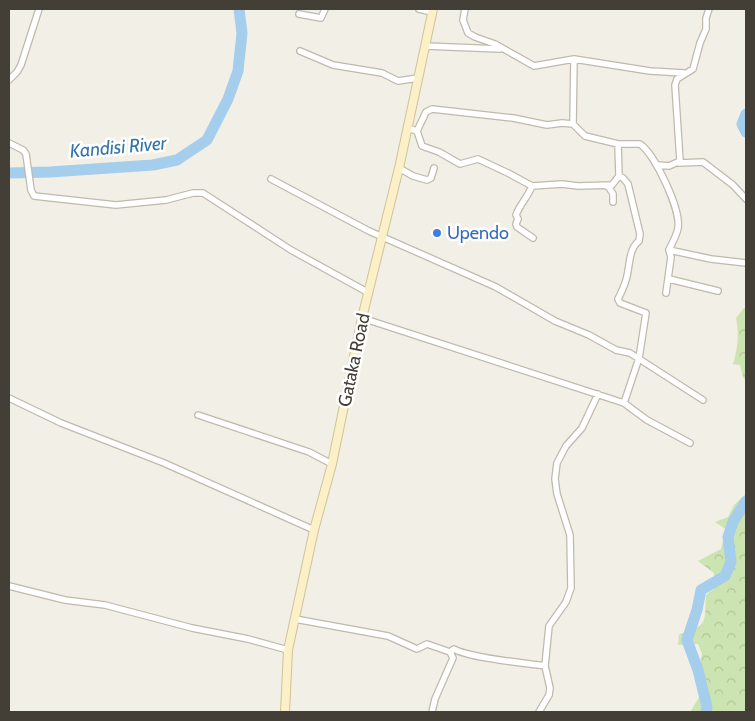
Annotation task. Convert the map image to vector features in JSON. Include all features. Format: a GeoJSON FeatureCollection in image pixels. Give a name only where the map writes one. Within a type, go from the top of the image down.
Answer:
{"type":"FeatureCollection","features":[{"type":"Feature","properties":{"kind":"street"},"geometry":{"type":"LineString","coordinates":[[9,80],[21,65],[39,9]]}},
{"type":"Feature","properties":{"kind":"street"},"geometry":{"type":"LineString","coordinates":[[299,14],[321,18],[325,9]]}},
{"type":"Feature","properties":{"kind":"street"},"geometry":{"type":"LineString","coordinates":[[418,9],[432,10]]}},
{"type":"Feature","properties":{"kind":"street"},"geometry":{"type":"LineString","coordinates":[[465,9],[463,20],[464,27],[468,33],[534,66],[574,59],[650,71],[684,74]]}},
{"type":"Feature","properties":{"kind":"street"},"geometry":{"type":"LineString","coordinates":[[679,163],[681,159],[675,85],[677,79],[693,69],[706,29],[706,18],[709,9]]}},
{"type":"Feature","properties":{"kind":"street","name":"Gataka Road"},"geometry":{"type":"LineString","coordinates":[[285,712],[288,650],[314,530],[332,464],[362,318],[398,168],[432,10]]}},
{"type":"Feature","properties":{"kind":"street"},"geometry":{"type":"LineString","coordinates":[[425,46],[503,49]]}},
{"type":"Feature","properties":{"kind":"street"},"geometry":{"type":"LineString","coordinates":[[300,51],[333,65],[382,73],[398,81],[418,78]]}},
{"type":"Feature","properties":{"kind":"street"},"geometry":{"type":"LineString","coordinates":[[573,124],[574,59]]}},
{"type":"Feature","properties":{"kind":"street"},"geometry":{"type":"LineString","coordinates":[[613,202],[613,194],[608,186],[562,184],[532,186],[478,159],[460,164],[439,152],[422,146],[417,130],[426,112],[432,109],[513,118],[546,126],[562,123],[573,124],[585,136],[618,144],[640,144],[650,153],[658,165],[678,214],[678,229],[669,250],[671,256],[666,293]]}},
{"type":"Feature","properties":{"kind":"street"},"geometry":{"type":"LineString","coordinates":[[407,128],[417,130]]}},
{"type":"Feature","properties":{"kind":"street"},"geometry":{"type":"LineString","coordinates":[[9,143],[23,150],[26,154],[31,190],[34,196],[116,205],[166,200],[193,193],[202,193],[291,250],[368,293]]}},
{"type":"Feature","properties":{"kind":"street"},"geometry":{"type":"LineString","coordinates":[[594,186],[612,185],[619,176],[618,144]]}},
{"type":"Feature","properties":{"kind":"street"},"geometry":{"type":"LineString","coordinates":[[658,165],[669,166],[679,163],[702,162],[733,185],[746,198]]}},
{"type":"Feature","properties":{"kind":"street"},"geometry":{"type":"LineString","coordinates":[[398,168],[413,176],[427,180],[431,178],[434,168]]}},
{"type":"Feature","properties":{"kind":"street"},"geometry":{"type":"LineString","coordinates":[[619,176],[628,184],[640,234],[639,241],[635,244],[630,257],[626,283],[618,299],[620,302],[646,313],[639,358],[624,402]]}},
{"type":"Feature","properties":{"kind":"street"},"geometry":{"type":"LineString","coordinates":[[271,179],[369,231],[496,288],[555,321],[589,335],[616,350],[630,353],[702,400]]}},
{"type":"Feature","properties":{"kind":"street"},"geometry":{"type":"LineString","coordinates":[[532,186],[529,196],[520,206],[516,215],[518,219],[516,224],[517,227],[533,238]]}},
{"type":"Feature","properties":{"kind":"street"},"geometry":{"type":"LineString","coordinates":[[669,250],[711,259],[746,263]]}},
{"type":"Feature","properties":{"kind":"street"},"geometry":{"type":"LineString","coordinates":[[669,279],[718,291]]}},
{"type":"Feature","properties":{"kind":"street"},"geometry":{"type":"LineString","coordinates":[[362,318],[624,402],[647,420],[690,443]]}},
{"type":"Feature","properties":{"kind":"street"},"geometry":{"type":"LineString","coordinates":[[539,712],[549,694],[550,688],[545,666],[549,626],[566,602],[571,588],[570,535],[557,494],[555,479],[557,463],[566,446],[582,428],[598,394]]}},
{"type":"Feature","properties":{"kind":"street"},"geometry":{"type":"LineString","coordinates":[[9,398],[61,423],[164,463],[314,530]]}},
{"type":"Feature","properties":{"kind":"street"},"geometry":{"type":"LineString","coordinates":[[198,415],[309,452],[332,464]]}},
{"type":"Feature","properties":{"kind":"street"},"geometry":{"type":"LineString","coordinates":[[9,586],[65,600],[105,605],[192,628],[248,639],[288,650]]}},
{"type":"Feature","properties":{"kind":"street"},"geometry":{"type":"LineString","coordinates":[[295,619],[388,636],[418,649],[427,644],[450,652],[454,650],[487,658],[545,666]]}},
{"type":"Feature","properties":{"kind":"street"},"geometry":{"type":"LineString","coordinates":[[432,712],[435,699],[453,658],[450,652]]}},
{"type":"Feature","properties":{"kind":"green space"},"geometry":{"type":"Polygon","coordinates":[[[746,308],[746,381],[740,365],[733,364],[738,341],[736,318],[746,308]]]}},
{"type":"Feature","properties":{"kind":"green space"},"geometry":{"type":"Polygon","coordinates":[[[746,463],[746,712],[690,712],[700,696],[696,678],[702,654],[698,644],[678,645],[679,635],[696,628],[703,622],[706,595],[714,589],[714,573],[698,561],[721,549],[723,541],[733,534],[715,522],[728,517],[734,505],[745,495],[746,463]]]}},
{"type":"Feature","properties":{"kind":"waterway","name":"Kandisi River"},"geometry":{"type":"LineString","coordinates":[[9,173],[153,165],[177,160],[207,140],[228,99],[238,71],[242,33],[239,9]]}},
{"type":"Feature","properties":{"kind":"waterway"},"geometry":{"type":"LineString","coordinates":[[746,114],[742,124],[746,132]]}},
{"type":"Feature","properties":{"kind":"waterway"},"geometry":{"type":"LineString","coordinates":[[706,712],[707,707],[698,670],[687,640],[697,610],[701,590],[725,576],[731,562],[728,537],[733,522],[746,501]]}},
{"type":"Feature","properties":{"kind":"place","name":"Upendo"},"geometry":{"type":"Point","coordinates":[437,233]}}]}
